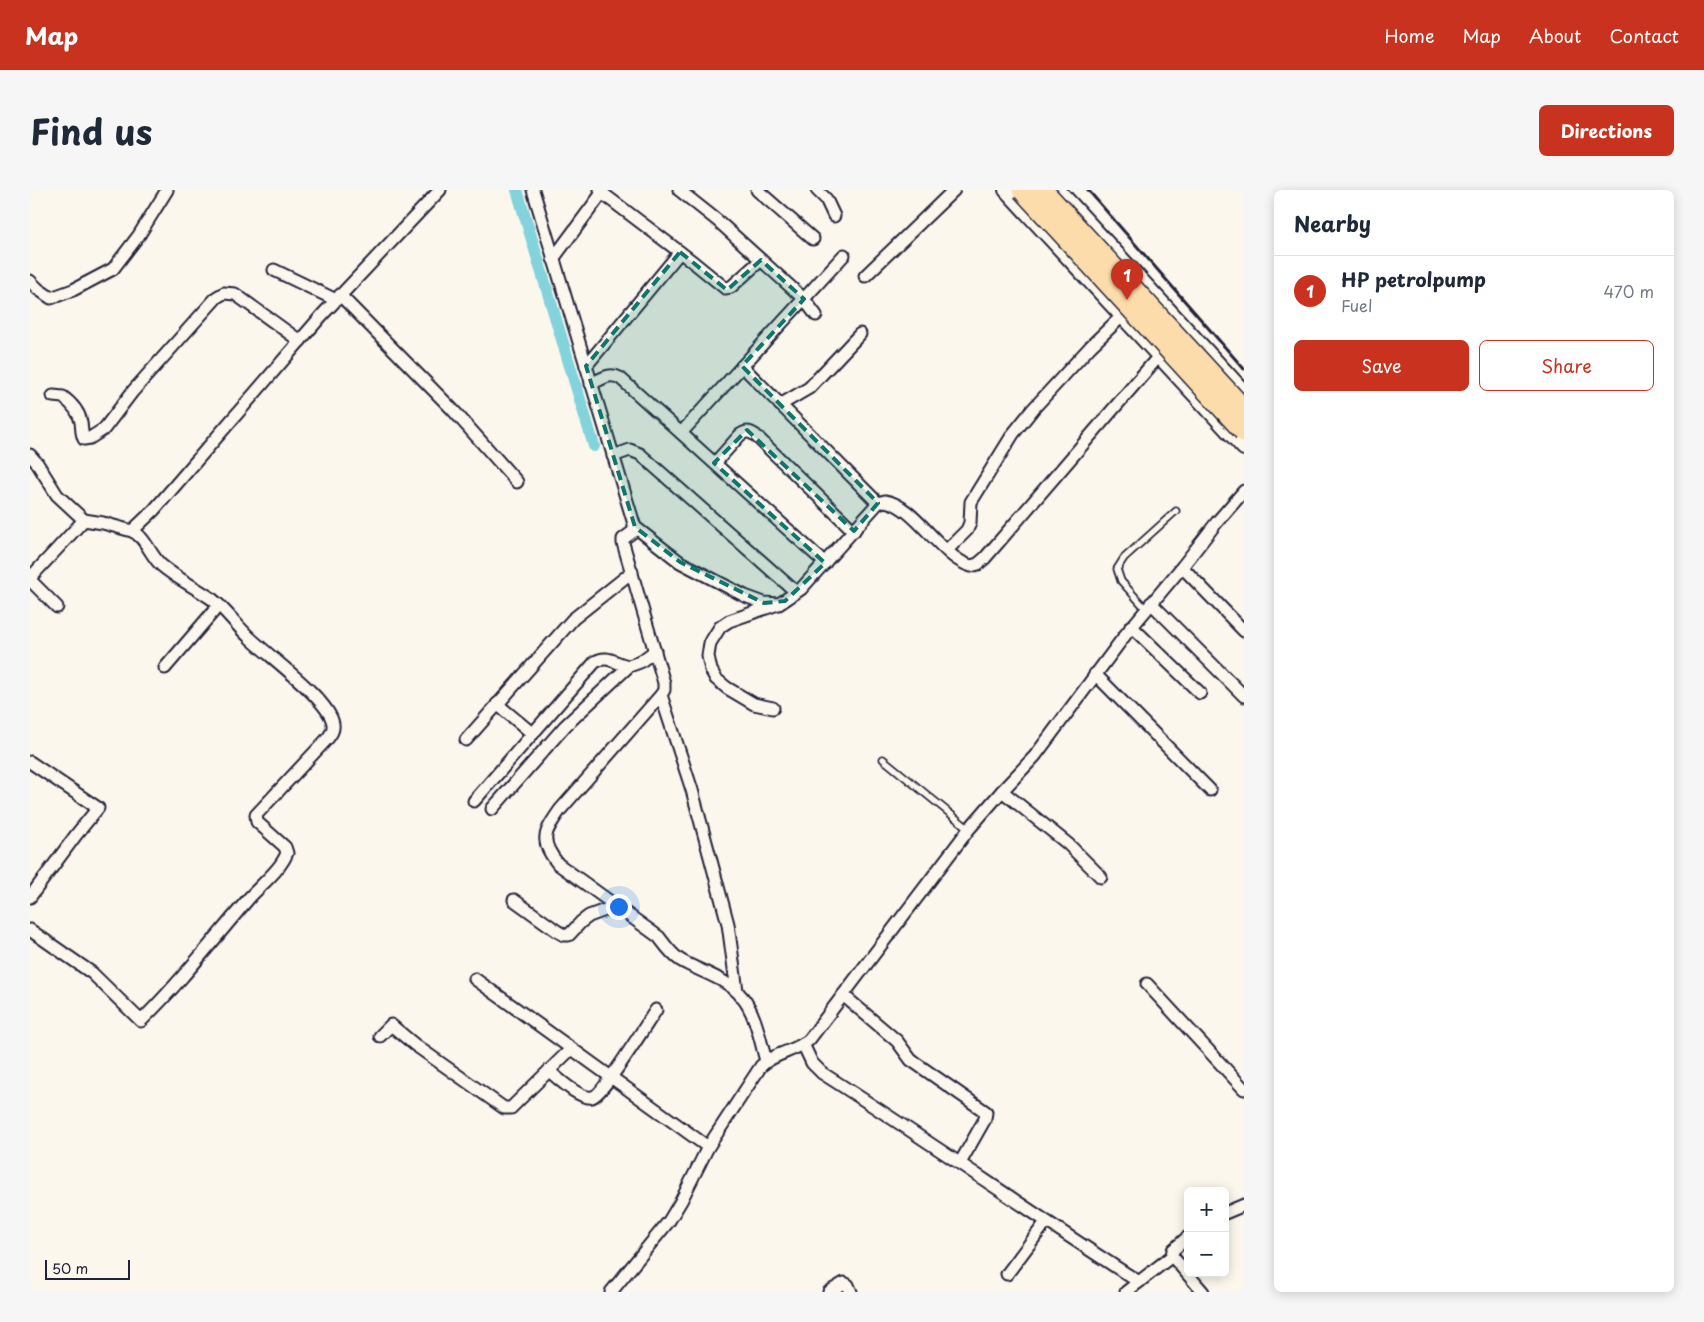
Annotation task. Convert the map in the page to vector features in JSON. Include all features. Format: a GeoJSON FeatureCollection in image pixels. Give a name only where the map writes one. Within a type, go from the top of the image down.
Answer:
{"type":"FeatureCollection","features":[{"type":"Feature","properties":{"kind":"highway"},"geometry":{"type":"LineString","coordinates":[[1022,190],[1244,432]]}},
{"type":"Feature","properties":{"kind":"highway"},"geometry":{"type":"LineString","coordinates":[[1043,190],[1244,409]]}},
{"type":"Feature","properties":{"kind":"street"},"geometry":{"type":"LineString","coordinates":[[30,281],[51,298],[66,293],[113,269],[139,235],[167,190]]}},
{"type":"Feature","properties":{"kind":"street"},"geometry":{"type":"LineString","coordinates":[[132,530],[154,510],[338,298],[440,190]]}},
{"type":"Feature","properties":{"kind":"street"},"geometry":{"type":"LineString","coordinates":[[533,190],[613,456],[630,532],[623,543],[664,683],[664,690],[661,695],[560,810],[548,827],[546,843],[548,850],[558,864],[659,937],[678,959],[722,980],[737,991],[748,1005],[766,1061]]}},
{"type":"Feature","properties":{"kind":"street"},"geometry":{"type":"LineString","coordinates":[[679,190],[706,211],[804,299],[816,315]]}},
{"type":"Feature","properties":{"kind":"street"},"geometry":{"type":"LineString","coordinates":[[757,190],[813,239]]}},
{"type":"Feature","properties":{"kind":"street"},"geometry":{"type":"LineString","coordinates":[[818,190],[826,199],[834,216]]}},
{"type":"Feature","properties":{"kind":"street"},"geometry":{"type":"LineString","coordinates":[[865,276],[954,190]]}},
{"type":"Feature","properties":{"kind":"street"},"geometry":{"type":"LineString","coordinates":[[1006,190],[1244,448]]}},
{"type":"Feature","properties":{"kind":"street"},"geometry":{"type":"LineString","coordinates":[[1058,190],[1244,392]]}},
{"type":"Feature","properties":{"kind":"street"},"geometry":{"type":"LineString","coordinates":[[554,260],[601,192],[725,288],[731,287],[760,260]]}},
{"type":"Feature","properties":{"kind":"street"},"geometry":{"type":"LineString","coordinates":[[586,366],[680,252]]}},
{"type":"Feature","properties":{"kind":"street"},"geometry":{"type":"LineString","coordinates":[[681,433],[844,255]]}},
{"type":"Feature","properties":{"kind":"street"},"geometry":{"type":"LineString","coordinates":[[274,270],[338,298],[453,410],[517,482]]}},
{"type":"Feature","properties":{"kind":"street"},"geometry":{"type":"LineString","coordinates":[[1112,305],[1139,278]]}},
{"type":"Feature","properties":{"kind":"street"},"geometry":{"type":"LineString","coordinates":[[53,396],[63,397],[76,410],[81,421],[84,438],[87,439],[94,436],[104,429],[133,391],[218,297],[224,293],[235,294],[300,341]]}},
{"type":"Feature","properties":{"kind":"street"},"geometry":{"type":"LineString","coordinates":[[947,550],[967,530],[970,523],[971,502],[1013,434],[1033,409],[1091,346],[1122,316]]}},
{"type":"Feature","properties":{"kind":"street"},"geometry":{"type":"LineString","coordinates":[[780,405],[809,388],[860,334]]}},
{"type":"Feature","properties":{"kind":"street"},"geometry":{"type":"LineString","coordinates":[[773,708],[754,704],[727,688],[716,678],[711,670],[708,656],[710,643],[720,627],[729,621],[779,604],[796,592],[825,563],[878,503],[885,500],[899,506],[957,559],[971,566],[978,564],[1158,356]]}},
{"type":"Feature","properties":{"kind":"street"},"geometry":{"type":"LineString","coordinates":[[742,366],[878,503]]}},
{"type":"Feature","properties":{"kind":"street"},"geometry":{"type":"LineString","coordinates":[[592,384],[608,375],[620,378],[825,563]]}},
{"type":"Feature","properties":{"kind":"street"},"geometry":{"type":"LineString","coordinates":[[714,463],[740,435],[750,431],[854,531]]}},
{"type":"Feature","properties":{"kind":"street"},"geometry":{"type":"LineString","coordinates":[[613,456],[630,450],[640,454],[796,592]]}},
{"type":"Feature","properties":{"kind":"street"},"geometry":{"type":"LineString","coordinates":[[30,455],[57,495],[84,520],[132,530],[139,534],[160,564],[219,605],[249,638],[284,666],[319,701],[333,722],[333,730],[328,738],[256,816],[257,822],[285,847],[287,853],[285,858],[166,996],[140,1021],[92,973],[30,930]]}},
{"type":"Feature","properties":{"kind":"street"},"geometry":{"type":"LineString","coordinates":[[611,1292],[669,1221],[708,1147],[754,1076],[766,1061],[804,1044],[812,1036],[969,829],[1035,756],[1132,626],[1244,491]]}},
{"type":"Feature","properties":{"kind":"street"},"geometry":{"type":"LineString","coordinates":[[57,607],[30,579],[84,520]]}},
{"type":"Feature","properties":{"kind":"street"},"geometry":{"type":"LineString","coordinates":[[630,532],[680,562],[745,596],[764,603],[779,604]]}},
{"type":"Feature","properties":{"kind":"street"},"geometry":{"type":"LineString","coordinates":[[1182,567],[1244,631]]}},
{"type":"Feature","properties":{"kind":"street"},"geometry":{"type":"LineString","coordinates":[[466,740],[573,618],[632,572]]}},
{"type":"Feature","properties":{"kind":"street"},"geometry":{"type":"LineString","coordinates":[[165,668],[219,605]]}},
{"type":"Feature","properties":{"kind":"street"},"geometry":{"type":"LineString","coordinates":[[1148,606],[1244,696]]}},
{"type":"Feature","properties":{"kind":"street"},"geometry":{"type":"LineString","coordinates":[[1132,626],[1200,693]]}},
{"type":"Feature","properties":{"kind":"street"},"geometry":{"type":"LineString","coordinates":[[492,810],[565,726],[629,666],[640,662],[655,651]]}},
{"type":"Feature","properties":{"kind":"street"},"geometry":{"type":"LineString","coordinates":[[474,801],[594,662],[601,658],[629,666]]}},
{"type":"Feature","properties":{"kind":"street"},"geometry":{"type":"LineString","coordinates":[[1095,674],[1210,790]]}},
{"type":"Feature","properties":{"kind":"street"},"geometry":{"type":"LineString","coordinates":[[661,695],[692,790],[728,924],[737,991]]}},
{"type":"Feature","properties":{"kind":"street"},"geometry":{"type":"LineString","coordinates":[[497,704],[533,734]]}},
{"type":"Feature","properties":{"kind":"street"},"geometry":{"type":"LineString","coordinates":[[30,762],[98,808],[30,897]]}},
{"type":"Feature","properties":{"kind":"street"},"geometry":{"type":"LineString","coordinates":[[1002,791],[1068,844],[1101,877]]}},
{"type":"Feature","properties":{"kind":"street"},"geometry":{"type":"LineString","coordinates":[[514,900],[564,935],[569,935],[589,916],[616,906]]}},
{"type":"Feature","properties":{"kind":"street"},"geometry":{"type":"LineString","coordinates":[[475,979],[708,1147]]}},
{"type":"Feature","properties":{"kind":"street"},"geometry":{"type":"LineString","coordinates":[[1147,984],[1244,1089]]}},
{"type":"Feature","properties":{"kind":"street"},"geometry":{"type":"LineString","coordinates":[[843,995],[896,1041],[911,1060],[986,1112],[985,1119],[960,1163]]}},
{"type":"Feature","properties":{"kind":"street"},"geometry":{"type":"LineString","coordinates":[[549,1071],[575,1092],[593,1098],[599,1094],[611,1078],[656,1010]]}},
{"type":"Feature","properties":{"kind":"street"},"geometry":{"type":"LineString","coordinates":[[380,1036],[391,1025],[415,1045],[504,1108],[511,1108],[571,1049]]}},
{"type":"Feature","properties":{"kind":"street"},"geometry":{"type":"LineString","coordinates":[[804,1044],[812,1063],[817,1069],[1139,1282]]}},
{"type":"Feature","properties":{"kind":"street"},"geometry":{"type":"LineString","coordinates":[[1229,1211],[1244,1205]]}},
{"type":"Feature","properties":{"kind":"street"},"geometry":{"type":"LineString","coordinates":[[1007,1274],[1046,1222]]}},
{"type":"Feature","properties":{"kind":"street"},"geometry":{"type":"LineString","coordinates":[[1126,1292],[1173,1253],[1184,1241]]}},
{"type":"Feature","properties":{"kind":"street"},"geometry":{"type":"LineString","coordinates":[[1173,1253],[1204,1292]]}},
{"type":"Feature","properties":{"kind":"street"},"geometry":{"type":"LineString","coordinates":[[829,1292],[844,1283],[848,1285],[851,1292]]}},
{"type":"Feature","properties":{"kind":"lane"},"geometry":{"type":"LineString","coordinates":[[1148,606],[1121,581],[1117,570],[1124,558],[1176,511]]}},
{"type":"Feature","properties":{"kind":"lane"},"geometry":{"type":"LineString","coordinates":[[883,759],[969,829]]}},
{"type":"Feature","properties":{"kind":"highlighted area"},"geometry":{"type":"Polygon","coordinates":[[[680,252],[727,290],[761,260],[804,299],[742,366],[878,503],[854,531],[747,430],[714,463],[825,563],[785,601],[764,603],[680,562],[635,527],[586,366],[680,252]]]}},
{"type":"Feature","properties":{"kind":"waterway"},"geometry":{"type":"LineString","coordinates":[[517,190],[594,446]]}},
{"type":"Feature","properties":{"kind":"railway"},"geometry":{"type":"LineString","coordinates":[[1088,190],[1244,369]]}},
{"type":"Feature","properties":{"kind":"place","name":"HP petrolpump"},"geometry":{"type":"Point","coordinates":[1127,300]}}]}
